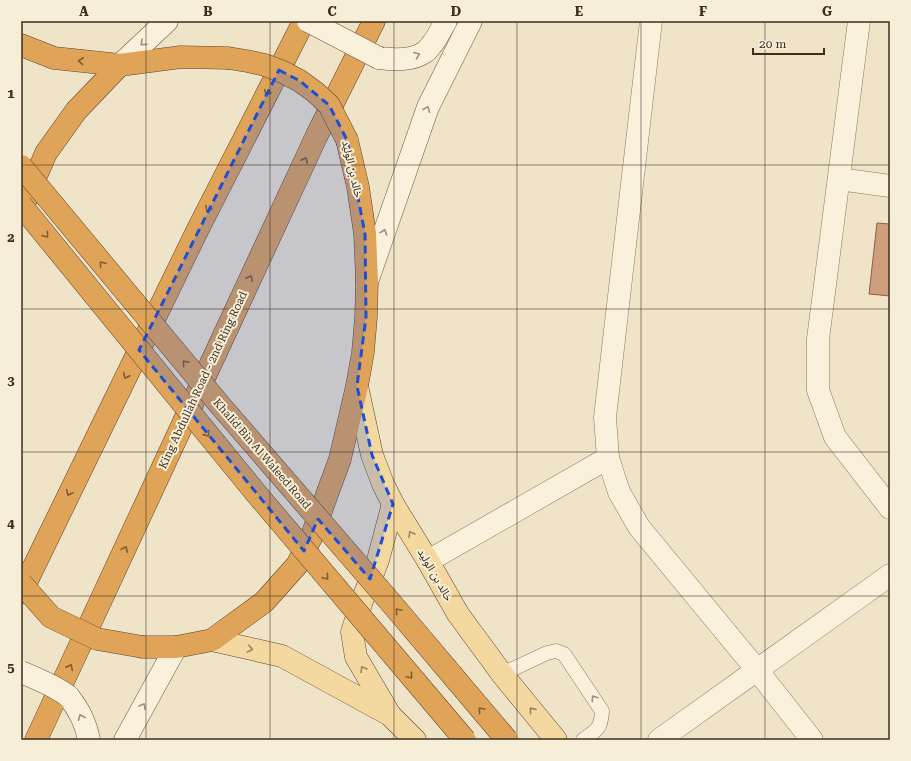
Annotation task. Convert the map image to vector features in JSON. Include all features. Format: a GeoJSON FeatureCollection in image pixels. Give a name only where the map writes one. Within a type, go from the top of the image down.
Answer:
{"type":"FeatureCollection","features":[{"type":"Feature","properties":{"kind":"highway"},"geometry":{"type":"LineString","coordinates":[[21,593],[193,238],[304,21]]}},
{"type":"Feature","properties":{"kind":"highway","name":"King Abdullah Road - 2nd Ring Road"},"geometry":{"type":"LineString","coordinates":[[36,740],[317,135],[374,21]]}},
{"type":"Feature","properties":{"kind":"highway","name":"خالد بن الوليد"},"geometry":{"type":"LineString","coordinates":[[21,45],[54,58],[120,66],[181,57],[228,58],[266,65],[300,81],[330,105],[347,140],[358,187],[365,234],[367,282],[363,352],[357,386],[340,459],[311,538],[297,565],[264,602],[212,640],[176,647],[142,647],[97,638],[51,617],[21,583]]}},
{"type":"Feature","properties":{"kind":"highway"},"geometry":{"type":"LineString","coordinates":[[21,211],[46,153],[76,111],[120,66]]}},
{"type":"Feature","properties":{"kind":"highway","name":"Khalid Bin Al Waleed Road"},"geometry":{"type":"LineString","coordinates":[[21,166],[219,404],[392,604],[506,740]]}},
{"type":"Feature","properties":{"kind":"highway"},"geometry":{"type":"LineString","coordinates":[[21,205],[255,492],[465,740]]}},
{"type":"Feature","properties":{"kind":"main road","name":"خالد بن الوليد"},"geometry":{"type":"LineString","coordinates":[[357,386],[372,455],[383,484],[393,504],[458,614],[502,674],[556,740]]}},
{"type":"Feature","properties":{"kind":"main road"},"geometry":{"type":"LineString","coordinates":[[390,715],[356,657],[352,632],[378,560],[393,504]]}},
{"type":"Feature","properties":{"kind":"main road","name":"خالد بن الوليد"},"geometry":{"type":"LineString","coordinates":[[212,640],[282,656],[390,715],[415,740]]}},
{"type":"Feature","properties":{"kind":"street"},"geometry":{"type":"LineString","coordinates":[[120,66],[167,21]]}},
{"type":"Feature","properties":{"kind":"street"},"geometry":{"type":"LineString","coordinates":[[308,21],[379,58],[391,60],[403,59],[425,52],[434,42],[446,21]]}},
{"type":"Feature","properties":{"kind":"street"},"geometry":{"type":"LineString","coordinates":[[367,282],[428,107],[471,21]]}},
{"type":"Feature","properties":{"kind":"street"},"geometry":{"type":"LineString","coordinates":[[651,21],[605,417],[608,458],[619,492],[639,528],[757,670],[812,740]]}},
{"type":"Feature","properties":{"kind":"street"},"geometry":{"type":"LineString","coordinates":[[859,21],[818,339],[818,390],[835,437],[890,508]]}},
{"type":"Feature","properties":{"kind":"street"},"geometry":{"type":"LineString","coordinates":[[839,178],[890,186]]}},
{"type":"Feature","properties":{"kind":"street"},"geometry":{"type":"LineString","coordinates":[[428,561],[608,458]]}},
{"type":"Feature","properties":{"kind":"street"},"geometry":{"type":"LineString","coordinates":[[659,740],[890,575]]}},
{"type":"Feature","properties":{"kind":"street"},"geometry":{"type":"LineString","coordinates":[[125,740],[176,647]]}},
{"type":"Feature","properties":{"kind":"street"},"geometry":{"type":"LineString","coordinates":[[21,672],[51,685],[68,696],[80,712],[89,740]]}},
{"type":"Feature","properties":{"kind":"lane"},"geometry":{"type":"LineString","coordinates":[[502,674],[547,653],[556,651],[564,654],[602,711],[602,720],[599,727],[582,740]]}},
{"type":"Feature","properties":{"kind":"highlighted area"},"geometry":{"type":"Polygon","coordinates":[[[279,70],[300,81],[329,105],[347,140],[365,234],[366,317],[357,386],[372,455],[393,504],[370,579],[318,519],[304,551],[139,350],[279,70]]]}},
{"type":"Feature","properties":{"kind":"building"},"geometry":{"type":"Polygon","coordinates":[[[877,223],[890,224],[890,296],[869,294],[877,223]]]}}]}
